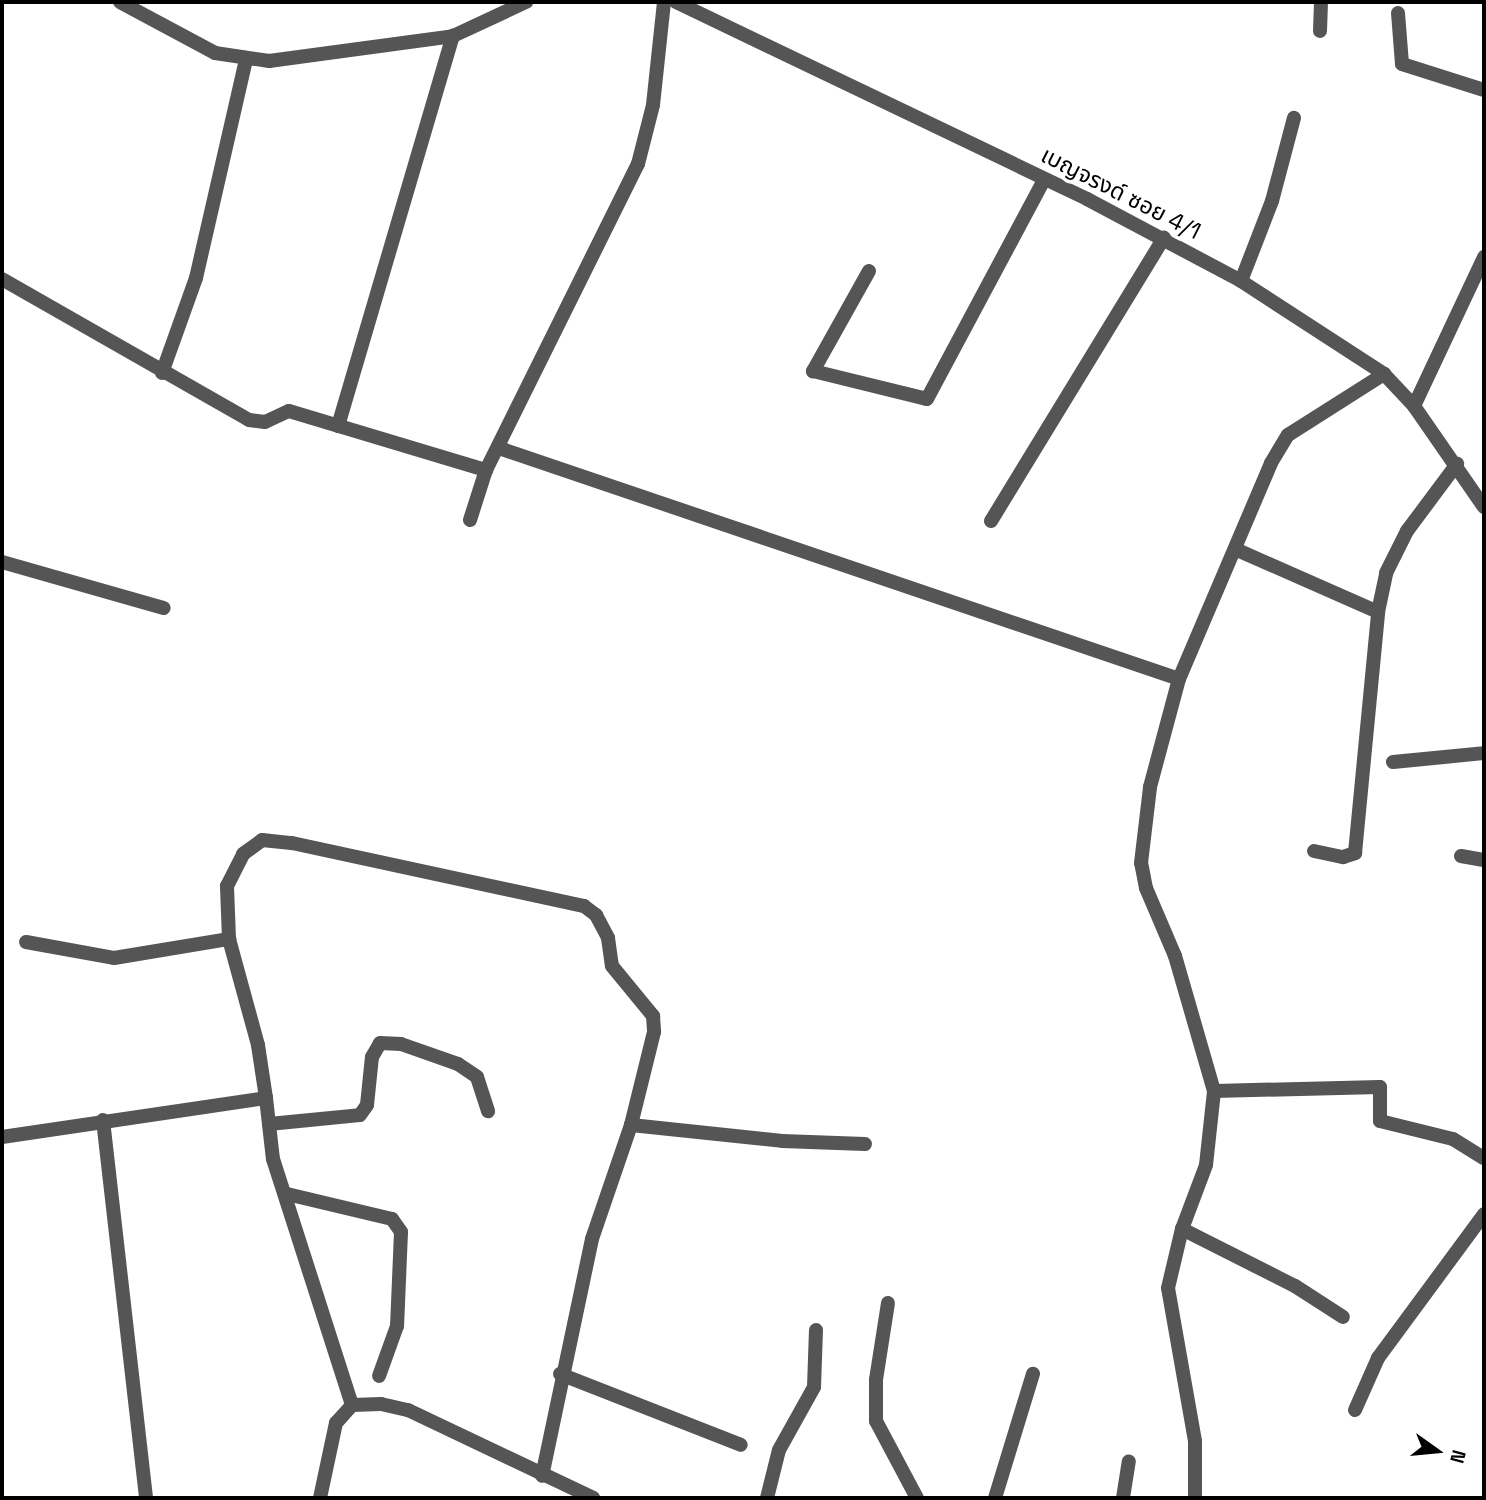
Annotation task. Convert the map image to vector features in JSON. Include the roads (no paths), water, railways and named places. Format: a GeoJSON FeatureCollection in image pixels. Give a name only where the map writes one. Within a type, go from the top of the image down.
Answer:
{"type":"FeatureCollection","features":[{"type":"Feature","properties":{"kind":"street"},"geometry":{"type":"LineString","coordinates":[[120,2],[215,53],[246,59],[282,60],[453,36],[526,2]]}},
{"type":"Feature","properties":{"kind":"street"},"geometry":{"type":"LineString","coordinates":[[470,520],[486,470],[638,164],[653,106],[664,2]]}},
{"type":"Feature","properties":{"kind":"street","name":"เบญจรงด์ ซอย 4/1"},"geometry":{"type":"LineString","coordinates":[[676,2],[1164,238],[1241,281],[1384,374],[1414,406],[1482,500]]}},
{"type":"Feature","properties":{"kind":"street"},"geometry":{"type":"LineString","coordinates":[[1320,31],[1321,2]]}},
{"type":"Feature","properties":{"kind":"street"},"geometry":{"type":"LineString","coordinates":[[1398,13],[1402,64],[1484,90]]}},
{"type":"Feature","properties":{"kind":"street"},"geometry":{"type":"LineString","coordinates":[[338,426],[453,36]]}},
{"type":"Feature","properties":{"kind":"street"},"geometry":{"type":"LineString","coordinates":[[162,373],[196,278],[246,59]]}},
{"type":"Feature","properties":{"kind":"street"},"geometry":{"type":"LineString","coordinates":[[1241,281],[1272,201],[1294,118]]}},
{"type":"Feature","properties":{"kind":"street"},"geometry":{"type":"LineString","coordinates":[[869,271],[813,371],[927,399],[1044,180]]}},
{"type":"Feature","properties":{"kind":"street"},"geometry":{"type":"LineString","coordinates":[[990,521],[1164,238]]}},
{"type":"Feature","properties":{"kind":"street"},"geometry":{"type":"LineString","coordinates":[[1414,406],[1484,257]]}},
{"type":"Feature","properties":{"kind":"street"},"geometry":{"type":"LineString","coordinates":[[2,279],[162,373],[249,420],[265,422],[289,411],[486,470]]}},
{"type":"Feature","properties":{"kind":"street"},"geometry":{"type":"LineString","coordinates":[[1195,1498],[1195,1441],[1168,1288],[1182,1229],[1206,1165],[1214,1091],[1175,956],[1146,888],[1141,863],[1150,787],[1178,679],[1271,463],[1288,435],[1384,374]]}},
{"type":"Feature","properties":{"kind":"street"},"geometry":{"type":"LineString","coordinates":[[499,448],[1178,679]]}},
{"type":"Feature","properties":{"kind":"street"},"geometry":{"type":"LineString","coordinates":[[1314,851],[1343,858],[1355,853],[1378,612],[1385,573],[1408,531],[1457,464]]}},
{"type":"Feature","properties":{"kind":"street"},"geometry":{"type":"LineString","coordinates":[[1236,549],[1378,612]]}},
{"type":"Feature","properties":{"kind":"street"},"geometry":{"type":"LineString","coordinates":[[2,562],[164,608]]}},
{"type":"Feature","properties":{"kind":"street"},"geometry":{"type":"LineString","coordinates":[[1393,762],[1484,753]]}},
{"type":"Feature","properties":{"kind":"street"},"geometry":{"type":"LineString","coordinates":[[352,1405],[287,1194],[273,1159],[258,1045],[229,939],[227,886],[243,854],[262,840],[292,843],[584,906],[596,915],[608,938],[612,966],[626,988],[653,1016],[654,1032],[631,1125],[592,1239],[560,1374],[542,1476]]}},
{"type":"Feature","properties":{"kind":"street"},"geometry":{"type":"LineString","coordinates":[[1461,856],[1484,860]]}},
{"type":"Feature","properties":{"kind":"street"},"geometry":{"type":"LineString","coordinates":[[26,942],[114,958],[229,939]]}},
{"type":"Feature","properties":{"kind":"street"},"geometry":{"type":"LineString","coordinates":[[269,1124],[360,1115],[367,1105],[372,1057],[380,1043],[401,1044],[458,1064],[477,1077],[488,1111]]}},
{"type":"Feature","properties":{"kind":"street"},"geometry":{"type":"LineString","coordinates":[[1214,1091],[1380,1087],[1380,1121],[1453,1139],[1484,1158]]}},
{"type":"Feature","properties":{"kind":"street"},"geometry":{"type":"LineString","coordinates":[[2,1137],[266,1098]]}},
{"type":"Feature","properties":{"kind":"street"},"geometry":{"type":"LineString","coordinates":[[103,1120],[146,1498]]}},
{"type":"Feature","properties":{"kind":"street"},"geometry":{"type":"LineString","coordinates":[[631,1125],[782,1141],[865,1144]]}},
{"type":"Feature","properties":{"kind":"street"},"geometry":{"type":"LineString","coordinates":[[287,1194],[392,1219],[401,1231],[397,1326],[379,1376]]}},
{"type":"Feature","properties":{"kind":"street"},"geometry":{"type":"LineString","coordinates":[[1355,1410],[1378,1357],[1484,1214]]}},
{"type":"Feature","properties":{"kind":"street"},"geometry":{"type":"LineString","coordinates":[[1182,1229],[1295,1286],[1343,1317]]}},
{"type":"Feature","properties":{"kind":"street"},"geometry":{"type":"LineString","coordinates":[[888,1303],[876,1380],[876,1421],[917,1498]]}},
{"type":"Feature","properties":{"kind":"street"},"geometry":{"type":"LineString","coordinates":[[767,1498],[779,1450],[814,1387],[816,1330]]}},
{"type":"Feature","properties":{"kind":"street"},"geometry":{"type":"LineString","coordinates":[[560,1374],[741,1445]]}},
{"type":"Feature","properties":{"kind":"street"},"geometry":{"type":"LineString","coordinates":[[995,1498],[1032,1374]]}},
{"type":"Feature","properties":{"kind":"street"},"geometry":{"type":"LineString","coordinates":[[320,1498],[336,1423],[352,1405],[381,1404],[408,1410],[593,1498]]}},
{"type":"Feature","properties":{"kind":"street"},"geometry":{"type":"LineString","coordinates":[[1124,1498],[1129,1461]]}}]}
